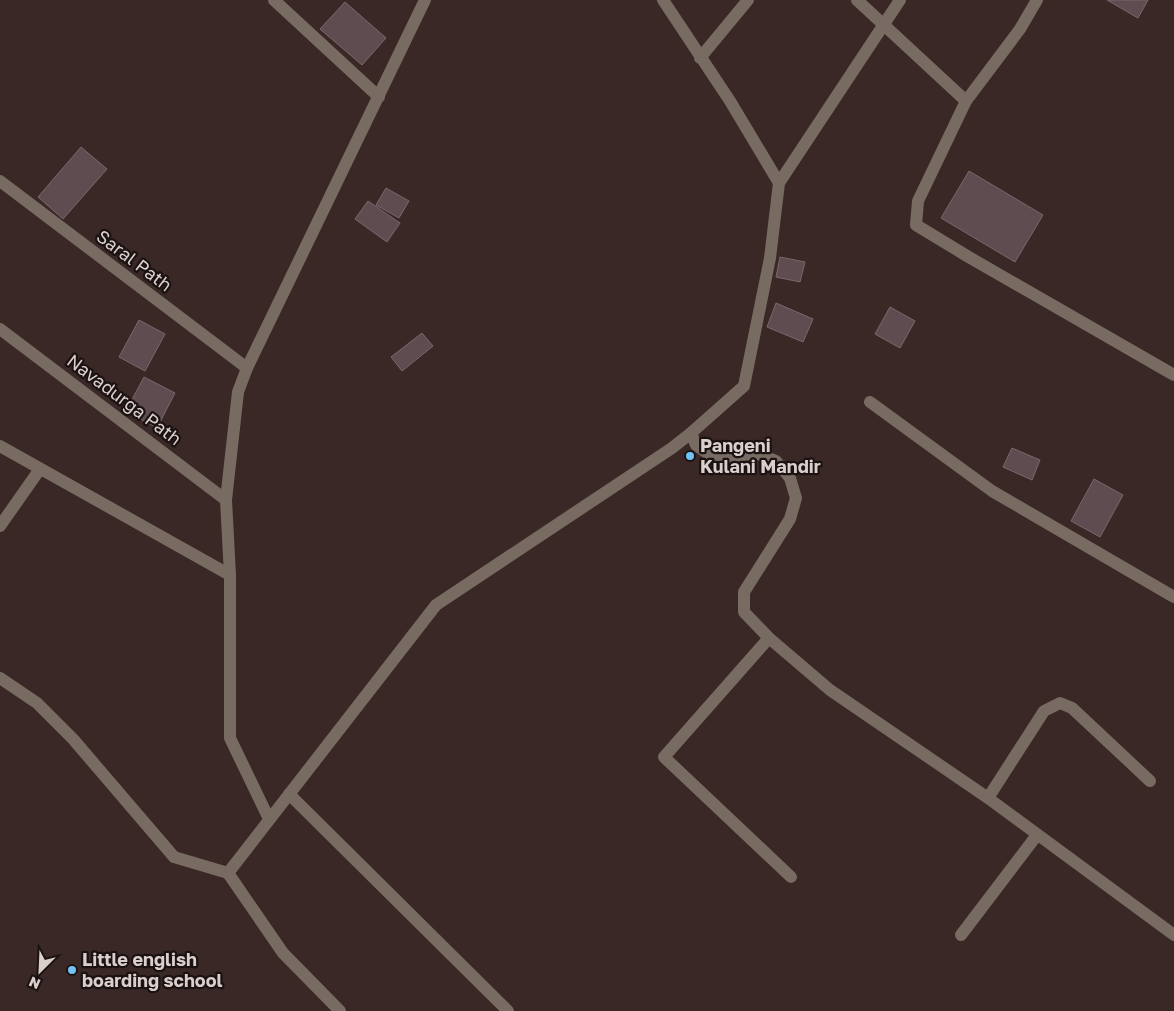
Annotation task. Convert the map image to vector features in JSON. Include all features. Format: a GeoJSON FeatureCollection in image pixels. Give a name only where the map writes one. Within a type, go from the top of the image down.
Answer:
{"type":"FeatureCollection","features":[{"type":"Feature","properties":{"kind":"street"},"geometry":{"type":"LineString","coordinates":[[274,0],[379,97]]}},
{"type":"Feature","properties":{"kind":"street"},"geometry":{"type":"LineString","coordinates":[[269,820],[230,738],[230,575],[226,500],[238,392],[247,368],[425,0]]}},
{"type":"Feature","properties":{"kind":"street"},"geometry":{"type":"LineString","coordinates":[[663,0],[730,101],[779,183]]}},
{"type":"Feature","properties":{"kind":"street"},"geometry":{"type":"LineString","coordinates":[[700,58],[748,0]]}},
{"type":"Feature","properties":{"kind":"street"},"geometry":{"type":"LineString","coordinates":[[857,0],[966,101]]}},
{"type":"Feature","properties":{"kind":"street"},"geometry":{"type":"LineString","coordinates":[[228,873],[436,605],[672,448],[691,434],[744,386],[770,258],[779,183],[900,0]]}},
{"type":"Feature","properties":{"kind":"street"},"geometry":{"type":"LineString","coordinates":[[1037,0],[1020,29],[966,101],[918,202],[916,225],[1174,375]]}},
{"type":"Feature","properties":{"kind":"street","name":"Saral Path"},"geometry":{"type":"LineString","coordinates":[[0,181],[247,368]]}},
{"type":"Feature","properties":{"kind":"street","name":"Navadurga Path"},"geometry":{"type":"LineString","coordinates":[[0,329],[226,500]]}},
{"type":"Feature","properties":{"kind":"street"},"geometry":{"type":"LineString","coordinates":[[870,402],[992,491],[1174,597]]}},
{"type":"Feature","properties":{"kind":"street"},"geometry":{"type":"LineString","coordinates":[[691,434],[696,446],[715,459],[756,453],[776,461],[790,478],[796,498],[790,519],[744,592],[744,612],[769,638],[830,690],[988,798],[1174,935]]}},
{"type":"Feature","properties":{"kind":"street"},"geometry":{"type":"LineString","coordinates":[[0,446],[230,575]]}},
{"type":"Feature","properties":{"kind":"street"},"geometry":{"type":"LineString","coordinates":[[0,526],[40,469]]}},
{"type":"Feature","properties":{"kind":"street"},"geometry":{"type":"LineString","coordinates":[[769,638],[664,757],[791,877]]}},
{"type":"Feature","properties":{"kind":"street"},"geometry":{"type":"LineString","coordinates":[[0,678],[37,703],[74,739],[174,857],[228,873],[283,953],[340,1011]]}},
{"type":"Feature","properties":{"kind":"street"},"geometry":{"type":"LineString","coordinates":[[988,798],[1044,711],[1060,703],[1072,708],[1150,781]]}},
{"type":"Feature","properties":{"kind":"street"},"geometry":{"type":"LineString","coordinates":[[289,794],[508,1011]]}},
{"type":"Feature","properties":{"kind":"street"},"geometry":{"type":"LineString","coordinates":[[961,935],[1037,835]]}},
{"type":"Feature","properties":{"kind":"building"},"geometry":{"type":"Polygon","coordinates":[[[1107,0],[1148,0],[1138,18],[1107,0]]]}},
{"type":"Feature","properties":{"kind":"building"},"geometry":{"type":"Polygon","coordinates":[[[345,2],[386,38],[362,65],[320,29],[345,2]]]}},
{"type":"Feature","properties":{"kind":"building"},"geometry":{"type":"Polygon","coordinates":[[[81,147],[107,169],[63,219],[38,197],[81,147]]]}},
{"type":"Feature","properties":{"kind":"building"},"geometry":{"type":"Polygon","coordinates":[[[969,171],[1043,215],[1015,262],[941,218],[969,171]]]}},
{"type":"Feature","properties":{"kind":"building"},"geometry":{"type":"Polygon","coordinates":[[[386,188],[409,201],[399,218],[376,205],[386,188]]]}},
{"type":"Feature","properties":{"kind":"building"},"geometry":{"type":"Polygon","coordinates":[[[368,201],[400,223],[387,242],[355,219],[368,201]]]}},
{"type":"Feature","properties":{"kind":"building"},"geometry":{"type":"Polygon","coordinates":[[[780,257],[805,262],[800,282],[776,277],[780,257]]]}},
{"type":"Feature","properties":{"kind":"building"},"geometry":{"type":"Polygon","coordinates":[[[776,303],[813,319],[803,342],[767,327],[776,303]]]}},
{"type":"Feature","properties":{"kind":"building"},"geometry":{"type":"Polygon","coordinates":[[[890,307],[915,321],[900,348],[875,334],[890,307]]]}},
{"type":"Feature","properties":{"kind":"building"},"geometry":{"type":"Polygon","coordinates":[[[139,320],[165,334],[145,371],[119,357],[139,320]]]}},
{"type":"Feature","properties":{"kind":"building"},"geometry":{"type":"Polygon","coordinates":[[[422,333],[433,346],[402,371],[391,357],[422,333]]]}},
{"type":"Feature","properties":{"kind":"building"},"geometry":{"type":"Polygon","coordinates":[[[144,377],[175,393],[157,428],[126,411],[144,377]]]}},
{"type":"Feature","properties":{"kind":"building"},"geometry":{"type":"Polygon","coordinates":[[[1012,448],[1040,460],[1032,480],[1003,467],[1012,448]]]}},
{"type":"Feature","properties":{"kind":"building"},"geometry":{"type":"Polygon","coordinates":[[[1094,479],[1123,495],[1100,537],[1071,521],[1094,479]]]}},
{"type":"Feature","properties":{"kind":"place","name":"Pangeni Kulani Mandir"},"geometry":{"type":"Point","coordinates":[690,456]}},
{"type":"Feature","properties":{"kind":"place","name":"Little english boarding school"},"geometry":{"type":"Point","coordinates":[72,970]}}]}
